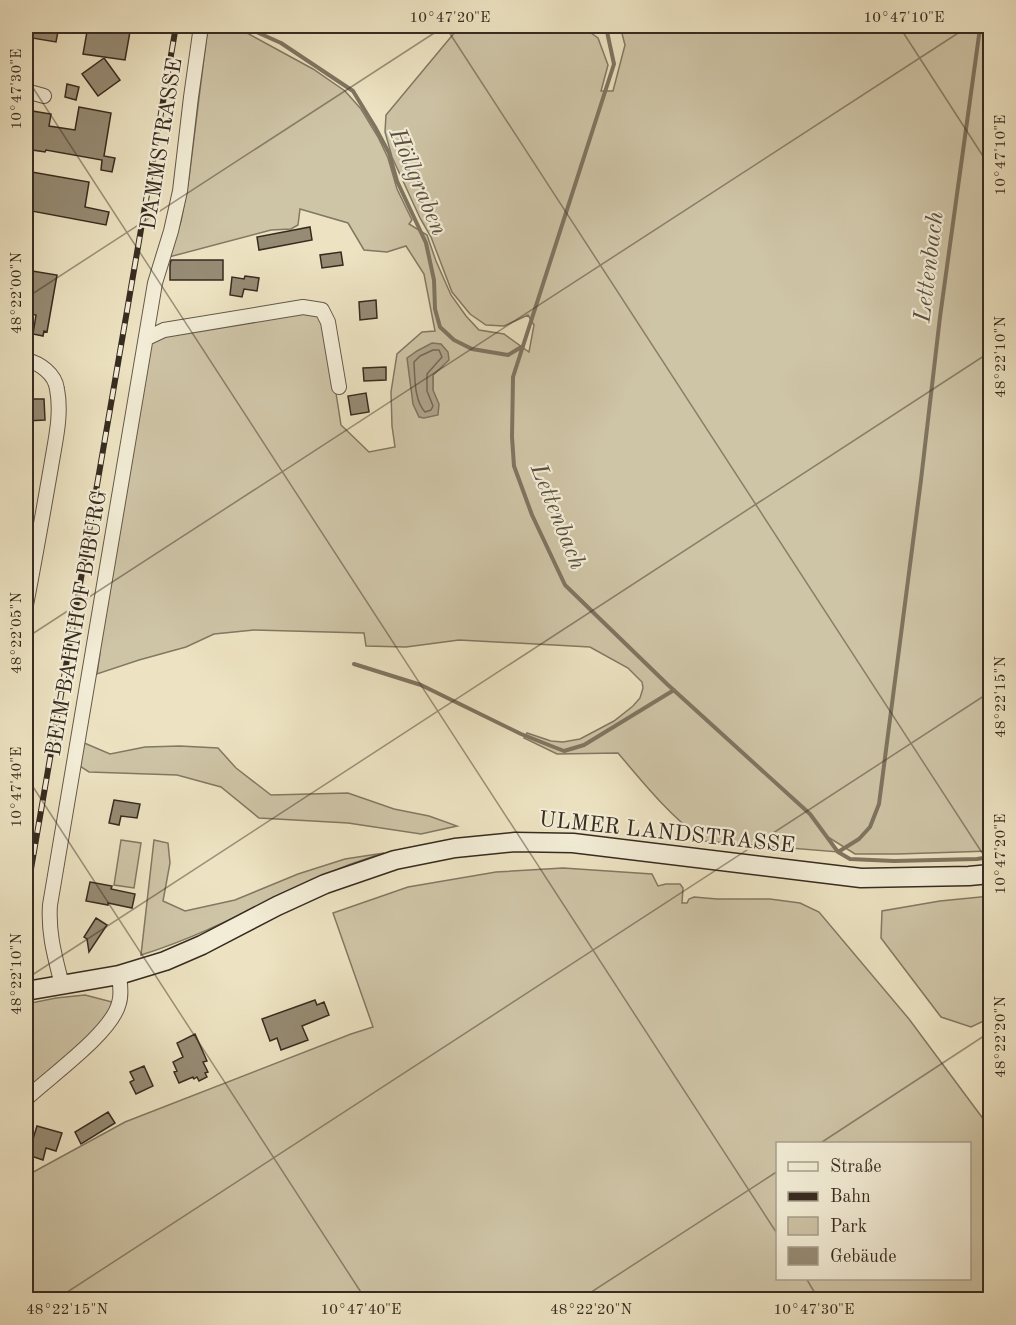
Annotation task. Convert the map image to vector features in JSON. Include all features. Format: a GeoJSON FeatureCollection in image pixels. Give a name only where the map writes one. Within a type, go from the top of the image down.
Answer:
{"type":"FeatureCollection","features":[{"type":"Feature","properties":{"kind":"main road","name":"ULMER LANDSTRASSE"},"geometry":{"type":"LineString","coordinates":[[26,991],[119,975],[165,962],[326,884],[394,860],[455,848],[514,842],[573,843],[861,878],[990,874]]}},
{"type":"Feature","properties":{"kind":"street","name":"DAMMSTRASSE"},"geometry":{"type":"LineString","coordinates":[[147,338],[155,283],[171,231],[180,191],[201,26]]}},
{"type":"Feature","properties":{"kind":"street"},"geometry":{"type":"LineString","coordinates":[[26,91],[44,96]]}},
{"type":"Feature","properties":{"kind":"street"},"geometry":{"type":"LineString","coordinates":[[147,338],[164,330],[303,307],[322,310],[328,322],[339,387]]}},
{"type":"Feature","properties":{"kind":"street","name":"BEIM BAHNHOF BIBURG"},"geometry":{"type":"LineString","coordinates":[[62,985],[50,936],[50,905],[147,338]]}},
{"type":"Feature","properties":{"kind":"street"},"geometry":{"type":"LineString","coordinates":[[26,360],[37,362],[50,374],[57,387],[60,415],[26,605]]}},
{"type":"Feature","properties":{"kind":"street"},"geometry":{"type":"LineString","coordinates":[[26,1099],[76,1056],[111,1020],[119,1006],[119,975]]}},
{"type":"Feature","properties":{"kind":"green space"},"geometry":{"type":"Polygon","coordinates":[[[208,26],[234,26],[313,69],[345,91],[361,109],[378,137],[388,158],[397,189],[412,220],[409,224],[427,235],[451,295],[479,330],[504,334],[529,352],[534,325],[528,315],[504,326],[486,325],[470,314],[452,292],[431,237],[392,157],[385,132],[386,115],[460,26],[581,26],[598,38],[608,65],[601,91],[613,91],[625,45],[620,26],[990,26],[990,851],[855,854],[828,837],[838,852],[704,841],[669,811],[618,753],[557,754],[524,738],[527,733],[551,741],[563,742],[580,739],[614,721],[640,698],[642,682],[628,668],[590,647],[459,640],[406,647],[366,646],[364,633],[254,630],[214,634],[186,647],[97,674],[100,653],[97,638],[151,343],[159,338],[297,311],[320,316],[326,329],[341,425],[369,452],[395,447],[391,392],[397,354],[422,332],[435,331],[424,274],[406,246],[387,252],[364,250],[348,223],[300,209],[298,225],[291,229],[271,230],[169,257],[181,221],[189,178],[208,26]],[[432,343],[433,390],[433,375],[443,366],[432,343]]]}},
{"type":"Feature","properties":{"kind":"green space"},"geometry":{"type":"Polygon","coordinates":[[[82,742],[110,754],[145,747],[218,748],[236,768],[271,795],[348,793],[394,809],[429,816],[457,826],[421,834],[348,823],[259,818],[221,787],[177,775],[89,772],[78,765],[82,742]]]}},
{"type":"Feature","properties":{"kind":"green space"},"geometry":{"type":"Polygon","coordinates":[[[121,840],[141,843],[134,888],[114,885],[121,840]]]}},
{"type":"Feature","properties":{"kind":"green space"},"geometry":{"type":"Polygon","coordinates":[[[154,840],[168,843],[170,863],[163,901],[185,911],[235,900],[298,874],[345,859],[384,853],[344,867],[214,927],[141,955],[154,840]]]}},
{"type":"Feature","properties":{"kind":"green space"},"geometry":{"type":"Polygon","coordinates":[[[563,868],[652,874],[658,886],[680,884],[683,888],[682,903],[687,903],[694,897],[770,899],[800,903],[819,912],[909,1019],[990,1128],[990,1299],[26,1299],[26,1176],[125,1122],[373,1027],[333,913],[408,887],[496,872],[563,868]]]}},
{"type":"Feature","properties":{"kind":"green space"},"geometry":{"type":"Polygon","coordinates":[[[990,896],[990,1018],[971,1027],[941,1017],[881,938],[882,911],[940,901],[990,896]]]}},
{"type":"Feature","properties":{"kind":"green space"},"geometry":{"type":"Polygon","coordinates":[[[85,995],[112,1002],[106,1019],[81,1045],[26,1094],[26,1004],[85,995]]]}},
{"type":"Feature","properties":{"kind":"water"},"geometry":{"type":"Polygon","coordinates":[[[432,343],[441,344],[448,352],[449,360],[433,375],[433,390],[439,404],[438,415],[424,418],[419,417],[413,404],[407,358],[432,343]]]}},
{"type":"Feature","properties":{"kind":"building"},"geometry":{"type":"Polygon","coordinates":[[[34,26],[59,26],[56,42],[32,38],[34,26]]]}},
{"type":"Feature","properties":{"kind":"building"},"geometry":{"type":"Polygon","coordinates":[[[88,26],[131,26],[125,60],[83,54],[88,26]]]}},
{"type":"Feature","properties":{"kind":"building"},"geometry":{"type":"Polygon","coordinates":[[[104,58],[120,80],[98,96],[82,74],[104,58]]]}},
{"type":"Feature","properties":{"kind":"building"},"geometry":{"type":"Polygon","coordinates":[[[67,84],[79,87],[76,100],[65,97],[67,84]]]}},
{"type":"Feature","properties":{"kind":"building"},"geometry":{"type":"Polygon","coordinates":[[[79,107],[111,113],[104,156],[115,158],[112,172],[101,170],[102,160],[46,150],[45,152],[26,149],[26,110],[51,114],[49,126],[75,130],[79,107]]]}},
{"type":"Feature","properties":{"kind":"building"},"geometry":{"type":"Polygon","coordinates":[[[26,171],[89,182],[85,207],[109,212],[106,225],[26,210],[26,171]]]}},
{"type":"Feature","properties":{"kind":"building"},"geometry":{"type":"Polygon","coordinates":[[[310,227],[312,240],[259,250],[257,237],[310,227]]]}},
{"type":"Feature","properties":{"kind":"building"},"geometry":{"type":"Polygon","coordinates":[[[341,252],[343,265],[322,268],[320,255],[341,252]]]}},
{"type":"Feature","properties":{"kind":"building"},"geometry":{"type":"Polygon","coordinates":[[[171,260],[223,260],[223,280],[170,280],[171,260]]]}},
{"type":"Feature","properties":{"kind":"building"},"geometry":{"type":"Polygon","coordinates":[[[26,270],[57,275],[47,332],[44,331],[43,336],[33,334],[36,315],[26,313],[26,270]]]}},
{"type":"Feature","properties":{"kind":"building"},"geometry":{"type":"Polygon","coordinates":[[[245,276],[259,278],[257,291],[244,289],[242,297],[230,295],[232,277],[244,279],[245,276]]]}},
{"type":"Feature","properties":{"kind":"building"},"geometry":{"type":"Polygon","coordinates":[[[376,300],[377,318],[360,320],[359,302],[376,300]]]}},
{"type":"Feature","properties":{"kind":"building"},"geometry":{"type":"Polygon","coordinates":[[[386,367],[386,380],[364,381],[363,368],[386,367]]]}},
{"type":"Feature","properties":{"kind":"building"},"geometry":{"type":"Polygon","coordinates":[[[366,393],[369,412],[351,415],[348,396],[366,393]]]}},
{"type":"Feature","properties":{"kind":"building"},"geometry":{"type":"Polygon","coordinates":[[[26,399],[44,399],[45,420],[26,421],[26,399]]]}},
{"type":"Feature","properties":{"kind":"building"},"geometry":{"type":"Polygon","coordinates":[[[114,800],[140,804],[137,818],[121,816],[119,825],[109,823],[114,800]]]}},
{"type":"Feature","properties":{"kind":"building"},"geometry":{"type":"Polygon","coordinates":[[[90,882],[112,886],[111,889],[135,894],[132,908],[86,901],[90,882]]]}},
{"type":"Feature","properties":{"kind":"building"},"geometry":{"type":"Polygon","coordinates":[[[96,918],[107,925],[89,952],[87,939],[84,937],[96,918]]]}},
{"type":"Feature","properties":{"kind":"building"},"geometry":{"type":"Polygon","coordinates":[[[315,1000],[317,1005],[324,1002],[329,1015],[302,1026],[308,1040],[281,1050],[277,1038],[270,1041],[262,1019],[315,1000]]]}},
{"type":"Feature","properties":{"kind":"building"},"geometry":{"type":"Polygon","coordinates":[[[195,1034],[207,1061],[203,1062],[208,1072],[205,1073],[207,1077],[199,1081],[197,1077],[194,1079],[193,1077],[179,1083],[173,1062],[183,1057],[177,1043],[195,1034]]]}},
{"type":"Feature","properties":{"kind":"building"},"geometry":{"type":"Polygon","coordinates":[[[144,1066],[153,1086],[136,1094],[130,1082],[134,1080],[130,1072],[144,1066]]]}},
{"type":"Feature","properties":{"kind":"building"},"geometry":{"type":"Polygon","coordinates":[[[108,1112],[115,1123],[81,1144],[75,1132],[108,1112]]]}},
{"type":"Feature","properties":{"kind":"building"},"geometry":{"type":"Polygon","coordinates":[[[37,1126],[62,1133],[56,1151],[46,1148],[43,1160],[28,1155],[37,1126]]]}},
{"type":"Feature","properties":{"kind":"waterway","name":"Höllgraben"},"geometry":{"type":"LineString","coordinates":[[243,26],[281,43],[353,91],[389,153],[397,181],[426,243],[434,280],[435,309],[440,327],[454,340],[472,349],[508,355],[523,346]]}},
{"type":"Feature","properties":{"kind":"waterway","name":"Lettenbach"},"geometry":{"type":"LineString","coordinates":[[604,26],[614,64],[513,377],[514,466],[532,515],[565,585],[667,684],[810,814],[838,852],[850,859],[894,861],[990,857]]}},
{"type":"Feature","properties":{"kind":"waterway","name":"Lettenbach"},"geometry":{"type":"LineString","coordinates":[[838,852],[859,839],[870,827],[879,804],[940,317],[980,28],[978,26]]}},
{"type":"Feature","properties":{"kind":"waterway"},"geometry":{"type":"LineString","coordinates":[[354,664],[421,685],[521,734],[564,751],[584,745],[674,690]]}},
{"type":"Feature","properties":{"kind":"railway"},"geometry":{"type":"LineString","coordinates":[[26,898],[176,26]]}}]}
